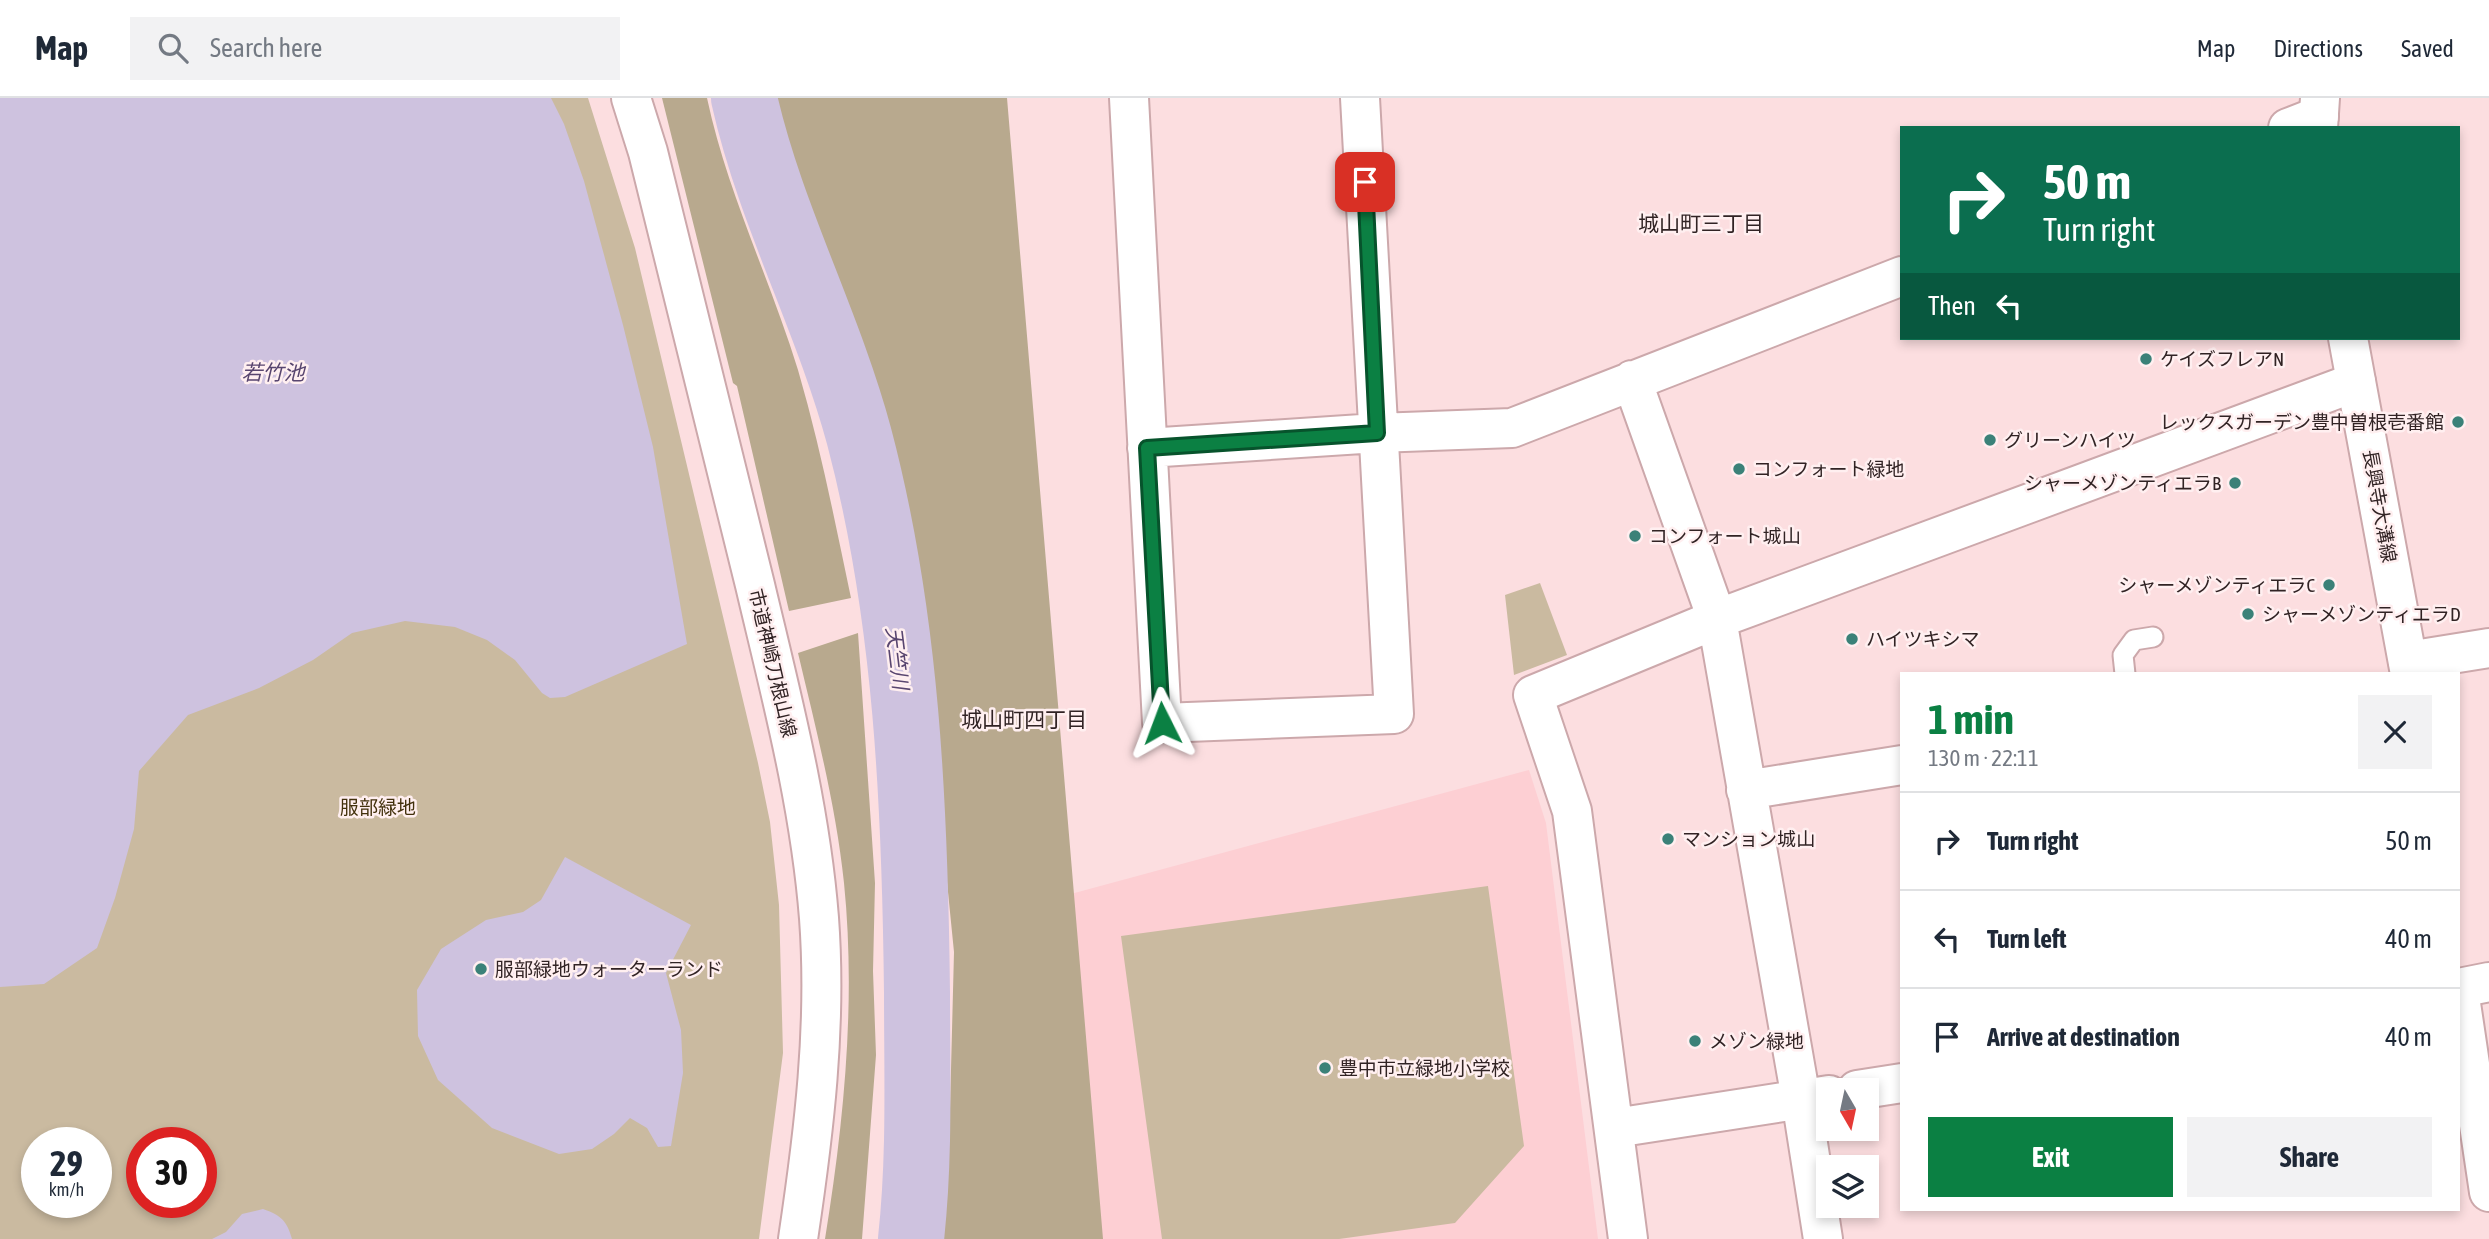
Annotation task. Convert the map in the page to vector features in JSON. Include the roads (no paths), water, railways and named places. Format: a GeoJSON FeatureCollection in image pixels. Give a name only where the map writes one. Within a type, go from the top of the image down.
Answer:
{"type":"FeatureCollection","features":[{"type":"Feature","properties":{"kind":"street","name":"市道神崎刀根山線"},"geometry":{"type":"LineString","coordinates":[[631,98],[648,152],[740,523],[799,774],[808,824],[819,918],[822,974],[820,1052],[812,1146],[797,1239]]}},
{"type":"Feature","properties":{"kind":"street"},"geometry":{"type":"LineString","coordinates":[[1129,98],[1162,723],[1394,714],[1360,98]]}},
{"type":"Feature","properties":{"kind":"street"},"geometry":{"type":"LineString","coordinates":[[1147,448],[1377,433],[1511,428],[1900,277]]}},
{"type":"Feature","properties":{"kind":"street","name":"長興寺大溝線"},"geometry":{"type":"LineString","coordinates":[[2348,340],[2409,667]]}},
{"type":"Feature","properties":{"kind":"street"},"geometry":{"type":"LineString","coordinates":[[1632,380],[1717,620],[1746,790],[1815,1097],[1823,1239]]}},
{"type":"Feature","properties":{"kind":"street"},"geometry":{"type":"LineString","coordinates":[[1628,1239],[1572,811],[1533,695],[1717,620],[2356,382]]}},
{"type":"Feature","properties":{"kind":"street"},"geometry":{"type":"LineString","coordinates":[[2409,667],[2489,648]]}},
{"type":"Feature","properties":{"kind":"street"},"geometry":{"type":"LineString","coordinates":[[1746,790],[1900,765]]}},
{"type":"Feature","properties":{"kind":"street"},"geometry":{"type":"LineString","coordinates":[[2460,989],[2489,982]]}},
{"type":"Feature","properties":{"kind":"street"},"geometry":{"type":"LineString","coordinates":[[2460,996],[2488,1180]]}},
{"type":"Feature","properties":{"kind":"street"},"geometry":{"type":"LineString","coordinates":[[1880,1086],[1900,1083]]}},
{"type":"Feature","properties":{"kind":"street"},"geometry":{"type":"LineString","coordinates":[[1615,1128],[1815,1097]]}},
{"type":"Feature","properties":{"kind":"lane"},"geometry":{"type":"LineString","coordinates":[[2124,672],[2123,655],[2134,640],[2154,637]]}},
{"type":"Feature","properties":{"kind":"water","name":"若竹池"},"geometry":{"type":"Polygon","coordinates":[[[0,98],[551,98],[564,124],[584,181],[623,325],[653,447],[687,644],[565,697],[550,698],[542,693],[515,660],[487,640],[455,627],[405,621],[352,633],[313,660],[259,688],[188,715],[139,771],[134,829],[115,898],[97,948],[44,984],[0,987],[0,98]]]}},
{"type":"Feature","properties":{"kind":"water"},"geometry":{"type":"Polygon","coordinates":[[[565,857],[691,925],[666,973],[681,1030],[683,1073],[671,1146],[658,1147],[647,1128],[630,1118],[614,1134],[592,1149],[559,1154],[492,1128],[438,1080],[418,1036],[417,990],[441,949],[486,920],[523,912],[541,900],[565,857]]]}},
{"type":"Feature","properties":{"kind":"water"},"geometry":{"type":"Polygon","coordinates":[[[263,1209],[282,1220],[292,1239],[212,1239],[226,1232],[242,1214],[263,1209]]]}},
{"type":"Feature","properties":{"kind":"waterway","name":"天竺川"},"geometry":{"type":"LineString","coordinates":[[744,98],[769,184],[846,393],[875,504],[888,573],[905,713],[914,853],[917,1116],[911,1239]]}},
{"type":"Feature","properties":{"kind":"place","name":"ケイズフレアN"},"geometry":{"type":"Point","coordinates":[2146,359]}},
{"type":"Feature","properties":{"kind":"place","name":"レックスガーデン豊中曽根壱番館"},"geometry":{"type":"Point","coordinates":[2458,422]}},
{"type":"Feature","properties":{"kind":"place","name":"グリーンハイツ"},"geometry":{"type":"Point","coordinates":[1990,440]}},
{"type":"Feature","properties":{"kind":"place","name":"コンフォート緑地"},"geometry":{"type":"Point","coordinates":[1739,469]}},
{"type":"Feature","properties":{"kind":"place","name":"シャーメゾンティエラB"},"geometry":{"type":"Point","coordinates":[2235,483]}},
{"type":"Feature","properties":{"kind":"place","name":"コンフォート城山"},"geometry":{"type":"Point","coordinates":[1635,536]}},
{"type":"Feature","properties":{"kind":"place","name":"シャーメゾンティエラC"},"geometry":{"type":"Point","coordinates":[2329,585]}},
{"type":"Feature","properties":{"kind":"place","name":"シャーメゾンティエラD"},"geometry":{"type":"Point","coordinates":[2248,614]}},
{"type":"Feature","properties":{"kind":"place","name":"ハイツキシマ"},"geometry":{"type":"Point","coordinates":[1852,639]}},
{"type":"Feature","properties":{"kind":"place","name":"マンション城山"},"geometry":{"type":"Point","coordinates":[1668,839]}},
{"type":"Feature","properties":{"kind":"place","name":"服部緑地ウォーターランド"},"geometry":{"type":"Point","coordinates":[481,969]}},
{"type":"Feature","properties":{"kind":"place","name":"メゾン緑地"},"geometry":{"type":"Point","coordinates":[1695,1041]}},
{"type":"Feature","properties":{"kind":"place","name":"豊中市立緑地小学校"},"geometry":{"type":"Point","coordinates":[1325,1068]}},
{"type":"Feature","properties":{"kind":"district","name":"城山町三丁目"},"geometry":{"type":"Point","coordinates":[1701,223]}},
{"type":"Feature","properties":{"kind":"district","name":"城山町四丁目"},"geometry":{"type":"Point","coordinates":[1024,719]}},
{"type":"Feature","properties":{"kind":"park label","name":"服部緑地"},"geometry":{"type":"Point","coordinates":[378,807]}}]}
